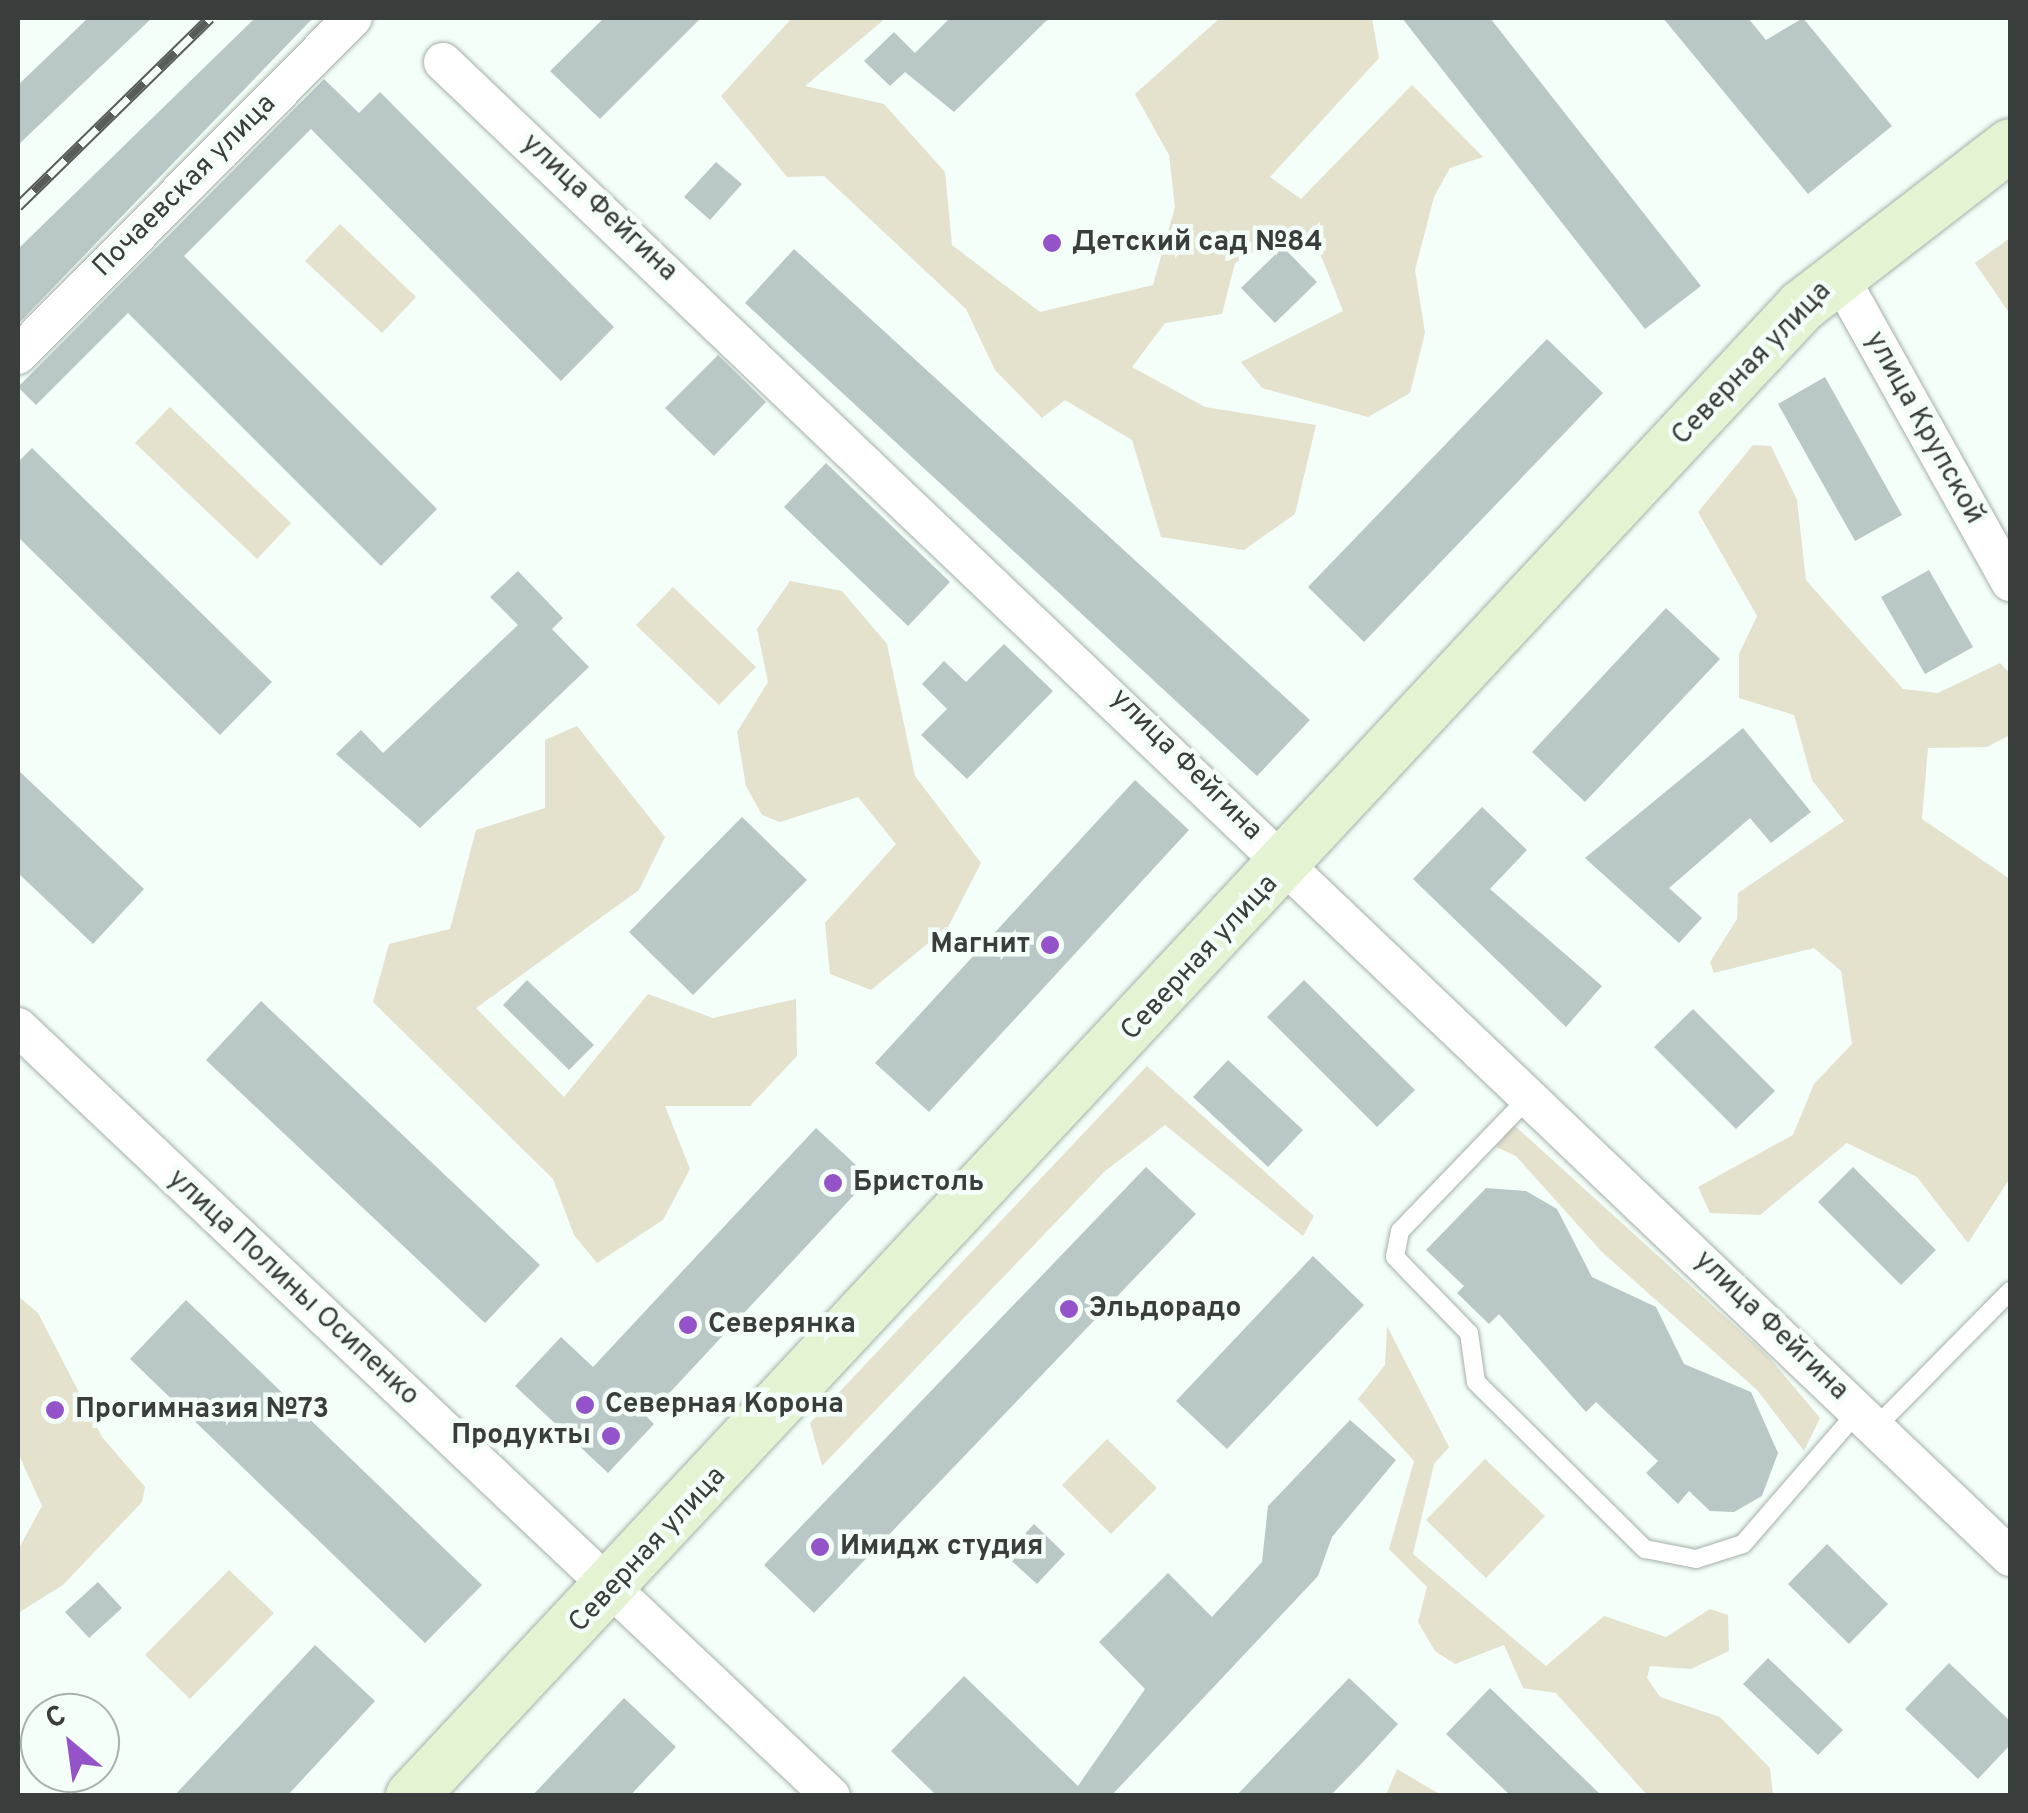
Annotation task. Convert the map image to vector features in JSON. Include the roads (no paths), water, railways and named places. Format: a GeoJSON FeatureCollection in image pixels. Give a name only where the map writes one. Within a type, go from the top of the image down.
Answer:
{"type":"FeatureCollection","features":[{"type":"Feature","properties":{"kind":"street","name":"Почаевская улица"},"geometry":{"type":"LineString","coordinates":[[18,356],[353,18]]}},
{"type":"Feature","properties":{"kind":"street","name":"улица Фейгина"},"geometry":{"type":"LineString","coordinates":[[443,62],[2010,1557]]}},
{"type":"Feature","properties":{"kind":"street","name":"Северная улица"},"geometry":{"type":"LineString","coordinates":[[412,1796],[612,1590],[1838,274],[2010,145]]}},
{"type":"Feature","properties":{"kind":"street","name":"улица Крупской"},"geometry":{"type":"LineString","coordinates":[[1838,274],[2010,582]]}},
{"type":"Feature","properties":{"kind":"street","name":"улица Полины Осипенко"},"geometry":{"type":"LineString","coordinates":[[18,1027],[831,1796]]}},
{"type":"Feature","properties":{"kind":"lane"},"geometry":{"type":"LineString","coordinates":[[1530,1096],[1393,1248],[1469,1333],[1476,1382],[1646,1549],[1696,1559],[1743,1544],[1867,1419],[2010,1292]]}},
{"type":"Feature","properties":{"kind":"railway"},"geometry":{"type":"LineString","coordinates":[[18,206],[210,18]]}},
{"type":"Feature","properties":{"kind":"place","name":"Детский сад №84"},"geometry":{"type":"Point","coordinates":[1052,243]}},
{"type":"Feature","properties":{"kind":"place","name":"Магнит"},"geometry":{"type":"Point","coordinates":[1050,945]}},
{"type":"Feature","properties":{"kind":"place","name":"Бристоль"},"geometry":{"type":"Point","coordinates":[833,1183]}},
{"type":"Feature","properties":{"kind":"place","name":"Эльдорадо"},"geometry":{"type":"Point","coordinates":[1069,1309]}},
{"type":"Feature","properties":{"kind":"place","name":"Северянка"},"geometry":{"type":"Point","coordinates":[688,1325]}},
{"type":"Feature","properties":{"kind":"place","name":"Северная Корона"},"geometry":{"type":"Point","coordinates":[585,1405]}},
{"type":"Feature","properties":{"kind":"place","name":"Прогимназия №73"},"geometry":{"type":"Point","coordinates":[55,1410]}},
{"type":"Feature","properties":{"kind":"place","name":"Продукты"},"geometry":{"type":"Point","coordinates":[611,1436]}},
{"type":"Feature","properties":{"kind":"place","name":"Имидж студия"},"geometry":{"type":"Point","coordinates":[820,1547]}}]}
